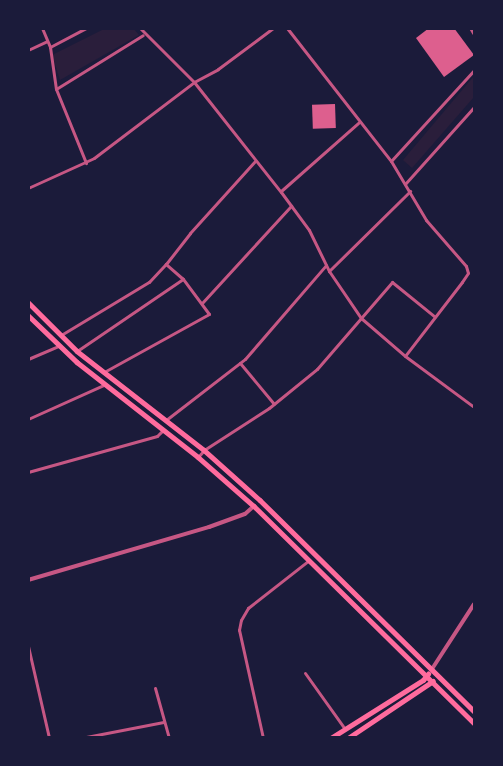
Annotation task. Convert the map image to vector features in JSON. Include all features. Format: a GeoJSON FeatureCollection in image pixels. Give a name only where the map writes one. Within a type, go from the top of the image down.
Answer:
{"type":"FeatureCollection","features":[{"type":"Feature","properties":{"kind":"main road"},"geometry":{"type":"LineString","coordinates":[[28,302],[77,351],[204,450],[239,481],[474,711]]}},
{"type":"Feature","properties":{"kind":"main road"},"geometry":{"type":"LineString","coordinates":[[28,315],[59,346],[98,379],[198,457],[254,506],[474,721]]}},
{"type":"Feature","properties":{"kind":"main road"},"geometry":{"type":"LineString","coordinates":[[98,379],[104,372]]}},
{"type":"Feature","properties":{"kind":"main road"},"geometry":{"type":"LineString","coordinates":[[233,487],[239,481]]}},
{"type":"Feature","properties":{"kind":"main road"},"geometry":{"type":"LineString","coordinates":[[280,531],[286,525]]}},
{"type":"Feature","properties":{"kind":"main road"},"geometry":{"type":"LineString","coordinates":[[309,560],[316,555]]}},
{"type":"Feature","properties":{"kind":"main road"},"geometry":{"type":"LineString","coordinates":[[353,603],[358,597]]}},
{"type":"Feature","properties":{"kind":"main road"},"geometry":{"type":"LineString","coordinates":[[331,738],[427,676],[432,669]]}},
{"type":"Feature","properties":{"kind":"main road"},"geometry":{"type":"LineString","coordinates":[[345,729],[350,737],[439,676]]}},
{"type":"Feature","properties":{"kind":"street"},"geometry":{"type":"LineString","coordinates":[[42,28],[50,47],[56,89],[86,163]]}},
{"type":"Feature","properties":{"kind":"street"},"geometry":{"type":"LineString","coordinates":[[50,47],[86,28]]}},
{"type":"Feature","properties":{"kind":"street"},"geometry":{"type":"LineString","coordinates":[[140,28],[143,34],[194,82],[281,192],[309,230],[328,271],[362,318],[405,356],[474,407]]}},
{"type":"Feature","properties":{"kind":"street"},"geometry":{"type":"LineString","coordinates":[[29,186],[86,163],[194,82],[218,69],[273,28]]}},
{"type":"Feature","properties":{"kind":"street"},"geometry":{"type":"LineString","coordinates":[[287,28],[358,123],[391,161],[426,220],[466,266],[468,273],[405,356]]}},
{"type":"Feature","properties":{"kind":"street"},"geometry":{"type":"LineString","coordinates":[[471,28],[474,33]]}},
{"type":"Feature","properties":{"kind":"street"},"geometry":{"type":"LineString","coordinates":[[56,89],[143,34]]}},
{"type":"Feature","properties":{"kind":"street"},"geometry":{"type":"LineString","coordinates":[[28,50],[47,41]]}},
{"type":"Feature","properties":{"kind":"street"},"geometry":{"type":"LineString","coordinates":[[391,161],[474,70]]}},
{"type":"Feature","properties":{"kind":"street"},"geometry":{"type":"LineString","coordinates":[[405,184],[474,107]]}},
{"type":"Feature","properties":{"kind":"street"},"geometry":{"type":"LineString","coordinates":[[281,192],[358,123]]}},
{"type":"Feature","properties":{"kind":"street"},"geometry":{"type":"LineString","coordinates":[[60,336],[149,282],[255,161]]}},
{"type":"Feature","properties":{"kind":"street"},"geometry":{"type":"LineString","coordinates":[[328,271],[410,191]]}},
{"type":"Feature","properties":{"kind":"street"},"geometry":{"type":"LineString","coordinates":[[202,303],[291,206]]}},
{"type":"Feature","properties":{"kind":"street"},"geometry":{"type":"LineString","coordinates":[[104,372],[209,314],[183,279],[166,264]]}},
{"type":"Feature","properties":{"kind":"street"},"geometry":{"type":"LineString","coordinates":[[166,421],[240,363],[326,266]]}},
{"type":"Feature","properties":{"kind":"street"},"geometry":{"type":"LineString","coordinates":[[77,351],[183,279]]}},
{"type":"Feature","properties":{"kind":"street"},"geometry":{"type":"LineString","coordinates":[[198,457],[204,450],[274,404],[317,369],[392,282],[435,317]]}},
{"type":"Feature","properties":{"kind":"street"},"geometry":{"type":"LineString","coordinates":[[28,359],[59,346]]}},
{"type":"Feature","properties":{"kind":"street"},"geometry":{"type":"LineString","coordinates":[[240,363],[274,404]]}},
{"type":"Feature","properties":{"kind":"street"},"geometry":{"type":"LineString","coordinates":[[28,420],[106,384]]}},
{"type":"Feature","properties":{"kind":"street"},"geometry":{"type":"LineString","coordinates":[[28,472],[158,436],[163,430]]}},
{"type":"Feature","properties":{"kind":"street"},"geometry":{"type":"LineString","coordinates":[[28,580],[209,527],[245,514],[254,506]]}},
{"type":"Feature","properties":{"kind":"street"},"geometry":{"type":"LineString","coordinates":[[263,738],[239,630],[241,620],[248,608],[309,560]]}},
{"type":"Feature","properties":{"kind":"street"},"geometry":{"type":"LineString","coordinates":[[432,669],[474,604]]}},
{"type":"Feature","properties":{"kind":"street"},"geometry":{"type":"LineString","coordinates":[[28,646],[50,738]]}},
{"type":"Feature","properties":{"kind":"street"},"geometry":{"type":"LineString","coordinates":[[305,673],[345,729]]}},
{"type":"Feature","properties":{"kind":"street"},"geometry":{"type":"LineString","coordinates":[[155,688],[169,738]]}},
{"type":"Feature","properties":{"kind":"street"},"geometry":{"type":"LineString","coordinates":[[81,738],[163,722]]}},
{"type":"Feature","properties":{"kind":"shaded area"},"geometry":{"type":"Polygon","coordinates":[[[104,29],[134,29],[139,35],[60,80],[52,55],[104,29]]]}},
{"type":"Feature","properties":{"kind":"shaded area"},"geometry":{"type":"Polygon","coordinates":[[[474,76],[474,97],[412,168],[403,160],[474,76]]]}},
{"type":"Feature","properties":{"kind":"building"},"geometry":{"type":"Polygon","coordinates":[[[429,28],[454,28],[474,55],[444,77],[416,38],[429,28]]]}},
{"type":"Feature","properties":{"kind":"building"},"geometry":{"type":"Polygon","coordinates":[[[335,104],[336,128],[313,129],[312,105],[335,104]]]}}]}
